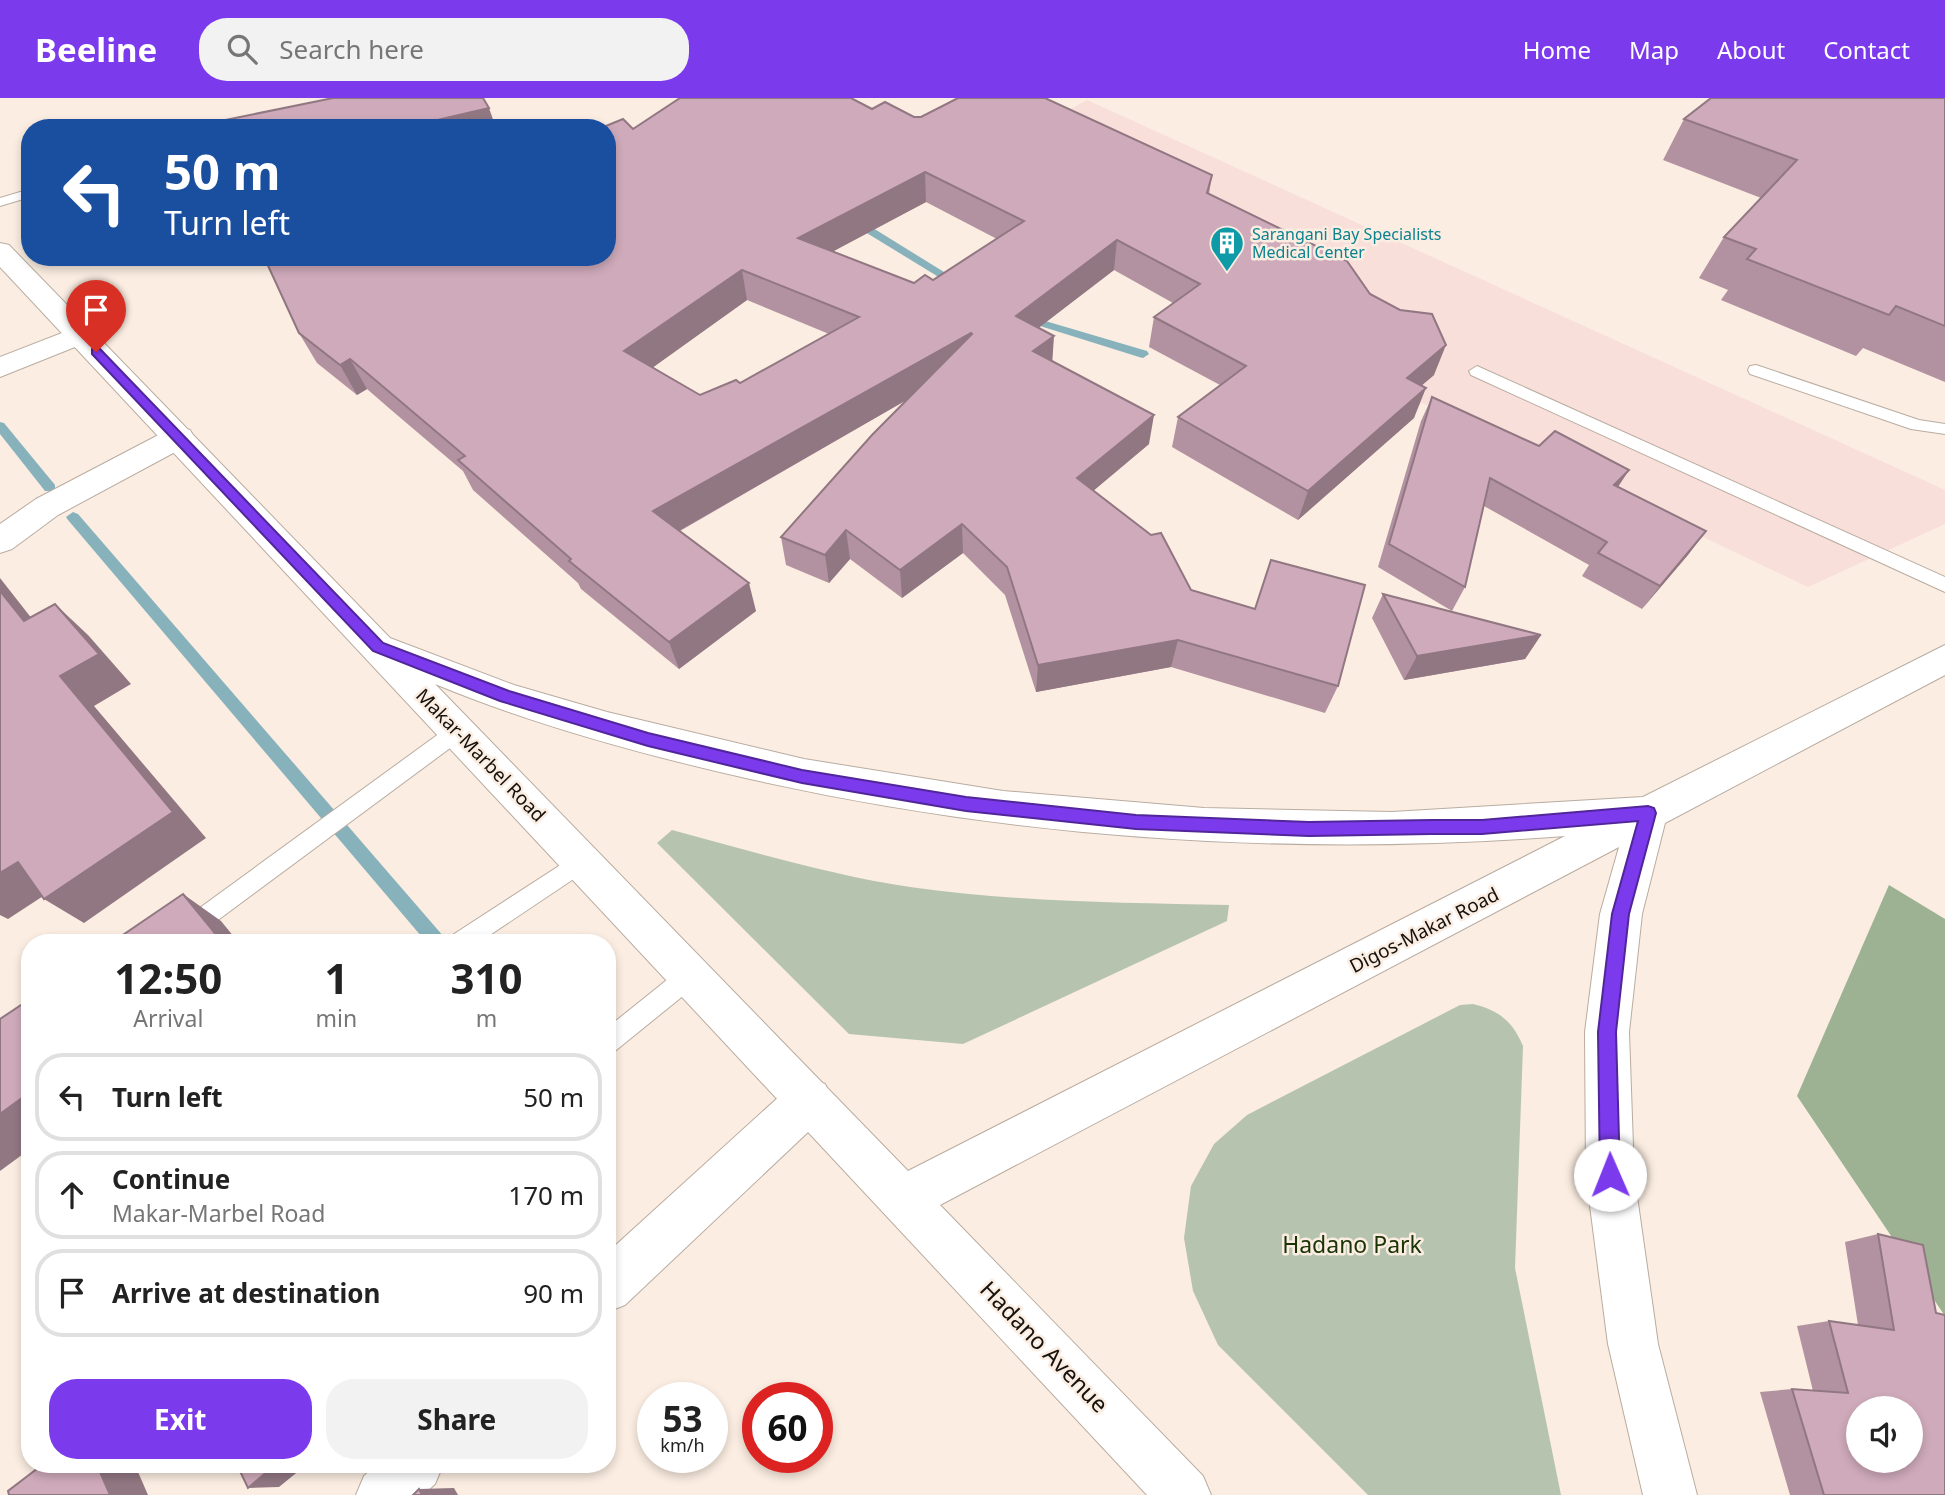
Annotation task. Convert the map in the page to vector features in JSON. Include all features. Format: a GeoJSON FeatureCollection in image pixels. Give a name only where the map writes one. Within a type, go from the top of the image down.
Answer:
{"type":"FeatureCollection","features":[{"type":"Feature","properties":{"kind":"main road","name":"Makar-Marbel Road"},"geometry":{"type":"LineString","coordinates":[[0,251],[903,1199]]}},
{"type":"Feature","properties":{"kind":"main road"},"geometry":{"type":"LineString","coordinates":[[0,368],[80,335]]}},
{"type":"Feature","properties":{"kind":"main road"},"geometry":{"type":"LineString","coordinates":[[0,541],[47,507],[179,437]]}},
{"type":"Feature","properties":{"kind":"main road"},"geometry":{"type":"LineString","coordinates":[[378,647],[505,696],[648,740],[802,776],[966,804],[1136,822],[1309,829],[1482,827],[1648,813],[1621,914],[1607,1032],[1610,1175],[1633,1344],[1670,1495]]}},
{"type":"Feature","properties":{"kind":"main road","name":"Digos-Makar Road"},"geometry":{"type":"LineString","coordinates":[[903,1199],[1945,659]]}},
{"type":"Feature","properties":{"kind":"main road"},"geometry":{"type":"LineString","coordinates":[[616,1279],[809,1100]]}},
{"type":"Feature","properties":{"kind":"main road","name":"Hadano Avenue"},"geometry":{"type":"LineString","coordinates":[[903,1199],[1184,1495]]}},
{"type":"Feature","properties":{"kind":"main road"},"geometry":{"type":"LineString","coordinates":[[383,1495],[407,1473]]}},
{"type":"Feature","properties":{"kind":"lane"},"geometry":{"type":"LineString","coordinates":[[0,202],[21,195]]}},
{"type":"Feature","properties":{"kind":"lane"},"geometry":{"type":"LineString","coordinates":[[1756,370],[1917,425],[1945,429]]}},
{"type":"Feature","properties":{"kind":"lane"},"geometry":{"type":"LineString","coordinates":[[1478,371],[1945,585]]}},
{"type":"Feature","properties":{"kind":"lane"},"geometry":{"type":"LineString","coordinates":[[181,934],[458,731]]}},
{"type":"Feature","properties":{"kind":"lane"},"geometry":{"type":"LineString","coordinates":[[472,934],[582,860]]}},
{"type":"Feature","properties":{"kind":"lane"},"geometry":{"type":"LineString","coordinates":[[616,1036],[691,975]]}},
{"type":"Feature","properties":{"kind":"shaded area"},"geometry":{"type":"Polygon","coordinates":[[[1087,100],[1945,490],[1945,524],[1808,587],[1422,403],[1387,428],[1287,368],[972,163],[1087,100]]]}},
{"type":"Feature","properties":{"kind":"green space"},"geometry":{"type":"Polygon","coordinates":[[[672,830],[820,869],[910,887],[1030,899],[1229,905],[1227,921],[963,1044],[849,1034],[657,843],[672,830]]]}},
{"type":"Feature","properties":{"kind":"green space"},"geometry":{"type":"Polygon","coordinates":[[[1889,885],[1945,919],[1945,1316],[1797,1096],[1889,885]]]}},
{"type":"Feature","properties":{"kind":"green space","name":"Hadano Park"},"geometry":{"type":"Polygon","coordinates":[[[1473,1004],[1504,1018],[1515,1030],[1523,1046],[1515,1268],[1561,1495],[1368,1495],[1218,1345],[1193,1291],[1184,1238],[1191,1186],[1214,1144],[1247,1115],[1460,1005],[1473,1004]]]}},
{"type":"Feature","properties":{"kind":"building"},"geometry":{"type":"Polygon","coordinates":[[[333,98],[483,98],[489,108],[442,119],[230,119],[333,98]]]}},
{"type":"Feature","properties":{"kind":"building"},"geometry":{"type":"Polygon","coordinates":[[[680,98],[851,98],[872,109],[885,102],[914,117],[921,117],[958,98],[1045,98],[1212,175],[1207,193],[1347,261],[1370,294],[1400,310],[1432,314],[1446,345],[1407,378],[1426,388],[1308,491],[1178,417],[1246,366],[1154,317],[1200,284],[1117,240],[1016,316],[1054,336],[1033,351],[1154,415],[1077,478],[1151,535],[1161,533],[1191,590],[1255,609],[1271,560],[1365,585],[1338,686],[1178,640],[1038,665],[1007,567],[962,524],[900,570],[846,530],[825,555],[781,537],[872,435],[971,333],[653,511],[749,583],[669,642],[569,561],[571,559],[458,460],[465,456],[374,379],[350,359],[340,365],[299,333],[268,266],[616,266],[616,122],[623,119],[633,129],[680,98]],[[925,172],[798,238],[914,283],[925,275],[933,280],[1024,221],[925,172]],[[742,270],[624,351],[700,395],[736,380],[740,383],[859,317],[742,270]]]}},
{"type":"Feature","properties":{"kind":"building"},"geometry":{"type":"Polygon","coordinates":[[[1711,98],[1945,98],[1945,326],[1896,306],[1889,315],[1747,259],[1756,249],[1724,237],[1797,160],[1684,119],[1711,98]]]}},
{"type":"Feature","properties":{"kind":"building"},"geometry":{"type":"Polygon","coordinates":[[[1432,397],[1539,446],[1555,431],[1629,470],[1614,485],[1706,531],[1660,586],[1598,553],[1607,542],[1490,478],[1465,587],[1389,544],[1432,397]]]}},
{"type":"Feature","properties":{"kind":"building"},"geometry":{"type":"Polygon","coordinates":[[[0,591],[24,621],[55,604],[99,654],[60,676],[173,812],[44,899],[18,862],[0,873],[0,591]]]}},
{"type":"Feature","properties":{"kind":"building"},"geometry":{"type":"Polygon","coordinates":[[[1383,594],[1541,635],[1417,656],[1383,594]]]}},
{"type":"Feature","properties":{"kind":"building"},"geometry":{"type":"Polygon","coordinates":[[[183,894],[216,934],[124,934],[183,894]]]}},
{"type":"Feature","properties":{"kind":"building"},"geometry":{"type":"Polygon","coordinates":[[[21,1005],[21,1099],[0,1114],[0,1019],[21,1005]]]}},
{"type":"Feature","properties":{"kind":"building"},"geometry":{"type":"Polygon","coordinates":[[[1878,1234],[1923,1245],[1936,1313],[1945,1315],[1945,1495],[1824,1495],[1792,1389],[1848,1393],[1829,1321],[1894,1330],[1878,1234]]]}},
{"type":"Feature","properties":{"kind":"building"},"geometry":{"type":"Polygon","coordinates":[[[32,1473],[100,1473],[110,1495],[9,1495],[8,1491],[32,1473]]]}},
{"type":"Feature","properties":{"kind":"building"},"geometry":{"type":"Polygon","coordinates":[[[241,1473],[266,1473],[248,1488],[241,1473]]]}},
{"type":"Feature","properties":{"kind":"waterway"},"geometry":{"type":"LineString","coordinates":[[856,222],[959,285]]}},
{"type":"Feature","properties":{"kind":"waterway"},"geometry":{"type":"LineString","coordinates":[[1025,318],[1143,354]]}},
{"type":"Feature","properties":{"kind":"waterway"},"geometry":{"type":"LineString","coordinates":[[0,426],[50,488]]}},
{"type":"Feature","properties":{"kind":"waterway"},"geometry":{"type":"LineString","coordinates":[[73,517],[430,934]]}},
{"type":"Feature","properties":{"kind":"place","name":"Sarangani Bay Specialists Medical Center"},"geometry":{"type":"Point","coordinates":[1227,273]}},
{"type":"Feature","properties":{"kind":"route"},"geometry":{"type":"LineString","coordinates":[[96,352],[378,647],[505,696],[648,740],[802,776],[966,804],[1136,822],[1309,829],[1482,827],[1648,813],[1621,914],[1607,1032],[1610,1175]]}}]}
